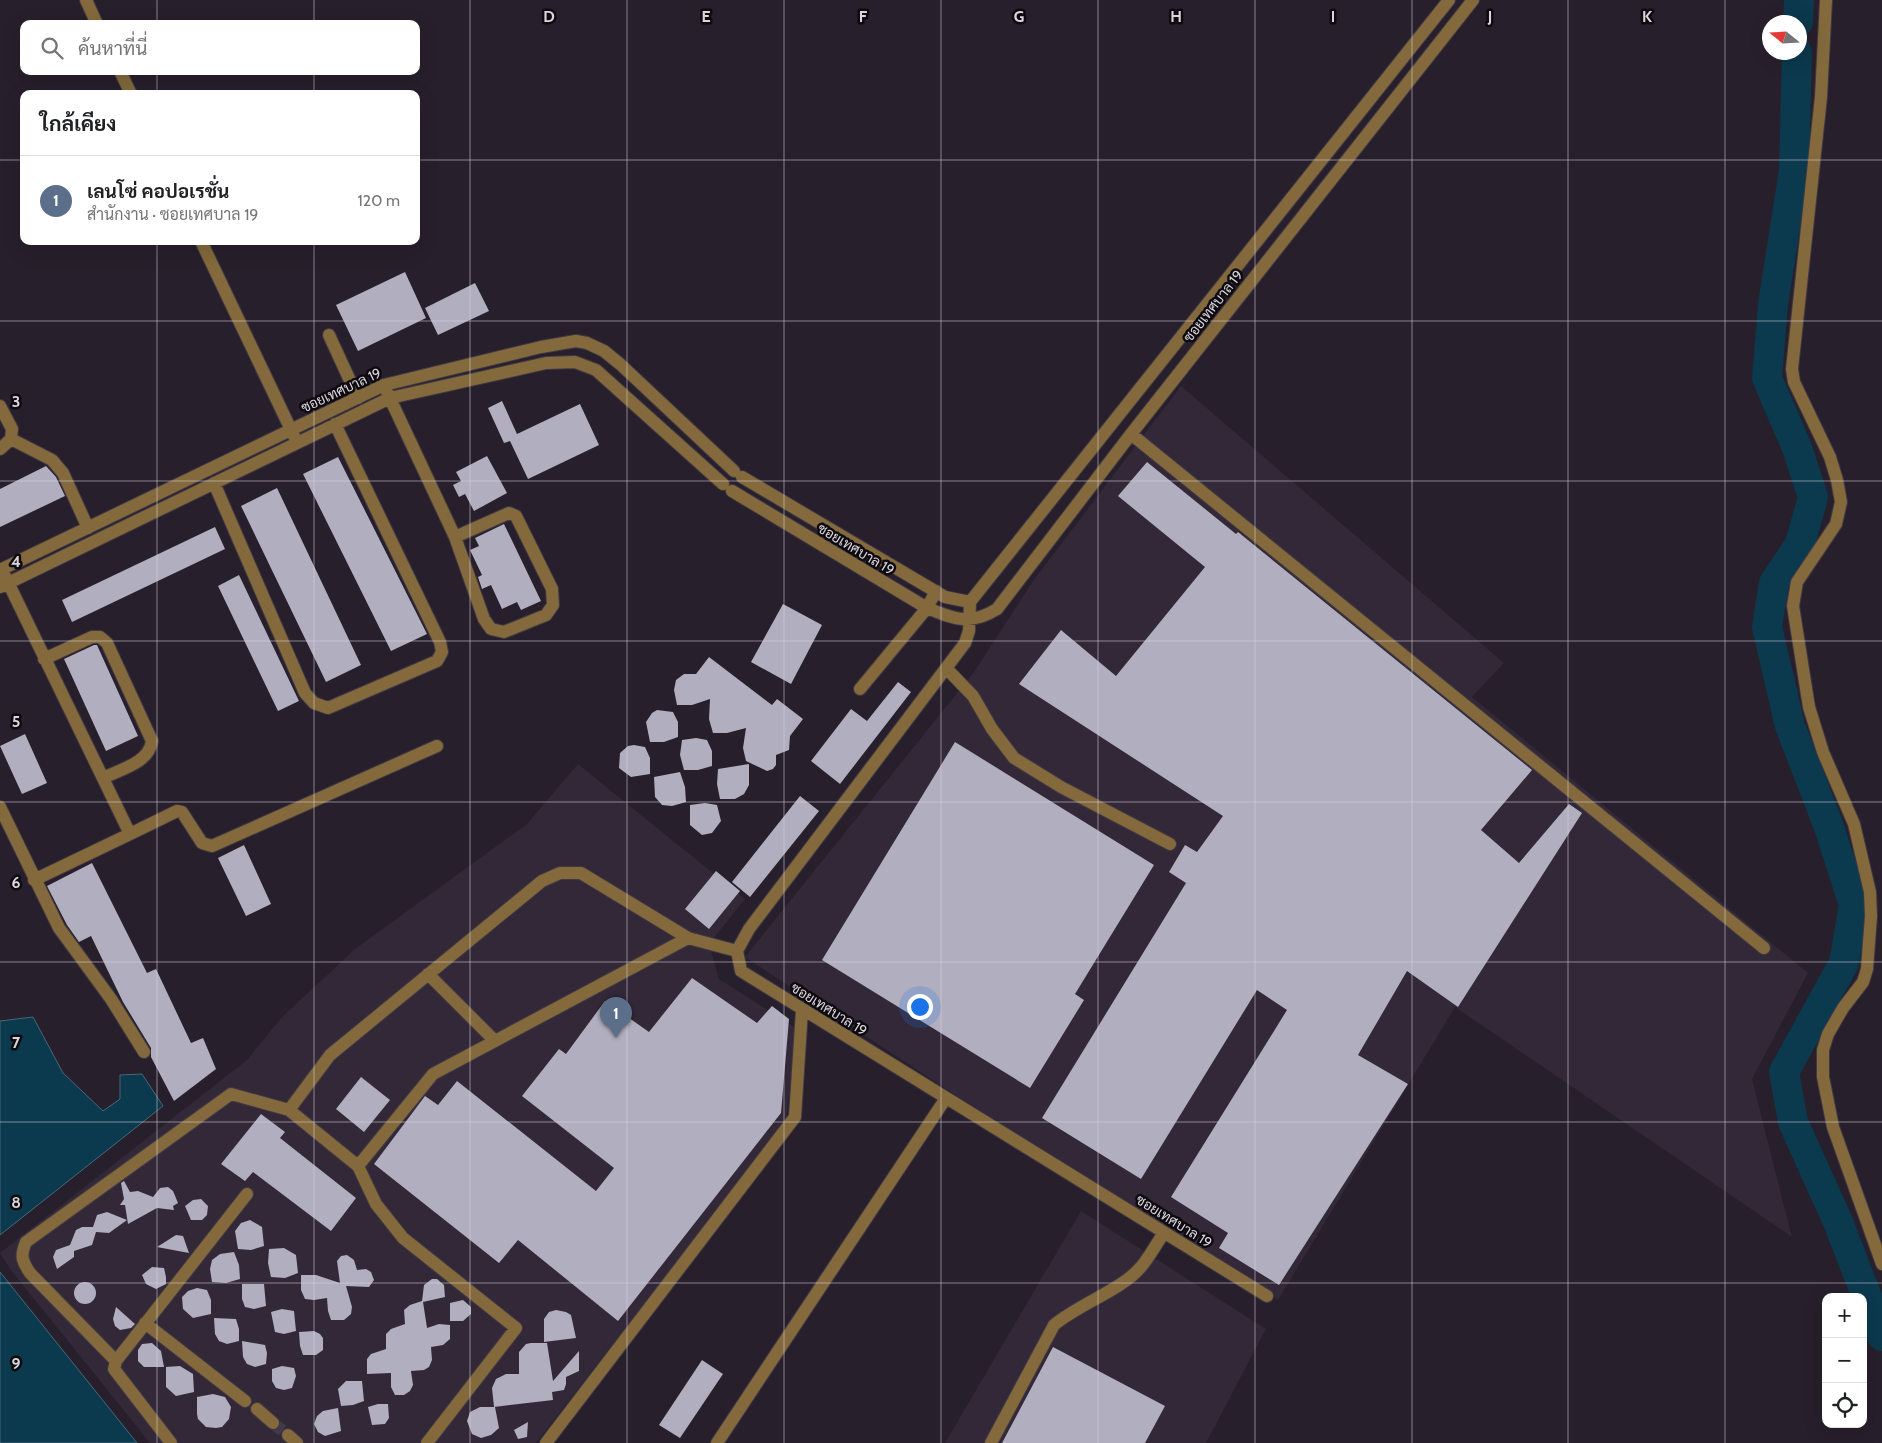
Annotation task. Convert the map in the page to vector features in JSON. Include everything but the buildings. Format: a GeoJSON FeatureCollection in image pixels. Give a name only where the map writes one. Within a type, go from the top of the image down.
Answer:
{"type":"FeatureCollection","features":[{"type":"Feature","properties":{"kind":"street"},"geometry":{"type":"LineString","coordinates":[[86,0],[95,20]]}},
{"type":"Feature","properties":{"kind":"street","name":"ซอยเทศบาล 19"},"geometry":{"type":"LineString","coordinates":[[1,570],[384,385],[576,341],[588,343],[604,351],[620,364],[738,474],[945,597],[970,602],[1449,0]]}},
{"type":"Feature","properties":{"kind":"street","name":"ซอยเทศบาล 19"},"geometry":{"type":"LineString","coordinates":[[4,585],[390,398],[546,363],[575,362],[596,370],[727,488],[926,608],[947,617],[970,620],[981,619],[997,609],[1131,434],[1473,0]]}},
{"type":"Feature","properties":{"kind":"street"},"geometry":{"type":"LineString","coordinates":[[1826,0],[1820,97],[1792,369],[1794,382],[1830,457],[1841,502],[1836,524],[1797,582],[1793,606],[1809,707],[1823,752],[1854,824],[1870,892],[1870,954],[1868,969],[1863,982],[1843,1008],[1828,1034],[1821,1062],[1834,1127],[1882,1264]]}},
{"type":"Feature","properties":{"kind":"street"},"geometry":{"type":"LineString","coordinates":[[122,75],[128,90]]}},
{"type":"Feature","properties":{"kind":"street"},"geometry":{"type":"LineString","coordinates":[[203,245],[298,442]]}},
{"type":"Feature","properties":{"kind":"street"},"geometry":{"type":"LineString","coordinates":[[328,335],[358,398]]}},
{"type":"Feature","properties":{"kind":"street"},"geometry":{"type":"LineString","coordinates":[[501,357],[504,372]]}},
{"type":"Feature","properties":{"kind":"street"},"geometry":{"type":"LineString","coordinates":[[384,385],[455,537],[484,619],[492,629],[504,632],[546,615],[553,605],[552,589],[516,516],[509,513],[501,515],[455,537]]}},
{"type":"Feature","properties":{"kind":"street"},"geometry":{"type":"LineString","coordinates":[[0,406],[12,429],[11,439],[0,449]]}},
{"type":"Feature","properties":{"kind":"street"},"geometry":{"type":"LineString","coordinates":[[214,483],[305,693],[314,703],[328,708],[437,661],[442,652],[440,642],[335,424]]}},
{"type":"Feature","properties":{"kind":"street"},"geometry":{"type":"LineString","coordinates":[[1131,434],[1764,948]]}},
{"type":"Feature","properties":{"kind":"street"},"geometry":{"type":"LineString","coordinates":[[11,439],[52,460],[63,473],[88,528]]}},
{"type":"Feature","properties":{"kind":"street"},"geometry":{"type":"LineString","coordinates":[[1,570],[4,585],[44,659],[130,834]]}},
{"type":"Feature","properties":{"kind":"street"},"geometry":{"type":"LineString","coordinates":[[860,689],[926,608],[936,591]]}},
{"type":"Feature","properties":{"kind":"street"},"geometry":{"type":"LineString","coordinates":[[289,1110],[330,1055],[542,881],[560,873],[581,874],[688,938],[737,951],[750,928],[965,643],[970,620],[970,602]]}},
{"type":"Feature","properties":{"kind":"street"},"geometry":{"type":"LineString","coordinates":[[44,659],[92,637],[100,637],[107,643],[152,741],[150,751],[144,758],[103,778]]}},
{"type":"Feature","properties":{"kind":"street"},"geometry":{"type":"LineString","coordinates":[[946,668],[973,696],[992,729],[1014,758],[1062,787],[1170,844]]}},
{"type":"Feature","properties":{"kind":"street"},"geometry":{"type":"LineString","coordinates":[[34,880],[177,811],[182,812],[202,843],[212,846],[437,746]]}},
{"type":"Feature","properties":{"kind":"street"},"geometry":{"type":"LineString","coordinates":[[0,807],[59,928],[111,1000],[144,1052]]}},
{"type":"Feature","properties":{"kind":"street"},"geometry":{"type":"LineString","coordinates":[[358,1166],[433,1074],[688,938]]}},
{"type":"Feature","properties":{"kind":"street","name":"ซอยเทศบาล 19"},"geometry":{"type":"LineString","coordinates":[[737,951],[741,971],[1267,1296]]}},
{"type":"Feature","properties":{"kind":"street"},"geometry":{"type":"LineString","coordinates":[[428,974],[495,1041]]}},
{"type":"Feature","properties":{"kind":"street"},"geometry":{"type":"LineString","coordinates":[[546,1443],[795,1117],[802,1010]]}},
{"type":"Feature","properties":{"kind":"street"},"geometry":{"type":"LineString","coordinates":[[116,1361],[30,1273],[23,1262],[21,1253],[26,1242],[231,1094],[289,1110],[358,1166],[376,1204],[403,1238],[516,1328],[427,1443]]}},
{"type":"Feature","properties":{"kind":"street"},"geometry":{"type":"LineString","coordinates":[[717,1443],[946,1098]]}},
{"type":"Feature","properties":{"kind":"street"},"geometry":{"type":"LineString","coordinates":[[171,1443],[114,1369],[116,1361],[248,1194]]}},
{"type":"Feature","properties":{"kind":"street"},"geometry":{"type":"LineString","coordinates":[[991,1443],[1054,1325],[1068,1312],[1129,1278],[1140,1268],[1164,1233]]}},
{"type":"Feature","properties":{"kind":"street"},"geometry":{"type":"LineString","coordinates":[[145,1323],[246,1401]]}},
{"type":"Feature","properties":{"kind":"street"},"geometry":{"type":"LineString","coordinates":[[257,1409],[273,1423]]}},
{"type":"Feature","properties":{"kind":"shaded area"},"geometry":{"type":"Polygon","coordinates":[[[1181,386],[1504,663],[1472,697],[1808,973],[1752,1079],[1792,1237],[1455,1007],[1278,1300],[1024,1140],[745,957],[974,672],[1033,581],[1181,386]]]}},
{"type":"Feature","properties":{"kind":"shaded area"},"geometry":{"type":"Polygon","coordinates":[[[578,764],[745,899],[709,944],[719,979],[796,1028],[786,1121],[536,1443],[150,1443],[10,1269],[0,1253],[247,1060],[281,1018],[355,949],[527,824],[578,764]]]}},
{"type":"Feature","properties":{"kind":"shaded area"},"geometry":{"type":"Polygon","coordinates":[[[1081,1211],[1266,1329],[1206,1443],[945,1443],[1081,1211]]]}},
{"type":"Feature","properties":{"kind":"water"},"geometry":{"type":"Polygon","coordinates":[[[33,1017],[63,1073],[103,1111],[120,1099],[120,1075],[142,1074],[163,1106],[0,1235],[0,1021],[33,1017]]]}},
{"type":"Feature","properties":{"kind":"water"},"geometry":{"type":"Polygon","coordinates":[[[0,1272],[137,1443],[0,1443],[0,1272]]]}},
{"type":"Feature","properties":{"kind":"waterway"},"geometry":{"type":"LineString","coordinates":[[1798,15],[1799,0]]}},
{"type":"Feature","properties":{"kind":"waterway"},"geometry":{"type":"LineString","coordinates":[[1797,60],[1794,170],[1773,304],[1767,378],[1797,448],[1813,497],[1800,544],[1774,583],[1767,627],[1790,726],[1829,827],[1854,905],[1844,963],[1784,1072],[1793,1122],[1838,1222],[1882,1336]]}},
{"type":"Feature","properties":{"kind":"tunnel"},"geometry":{"type":"LineString","coordinates":[[273,1423],[288,1435]]}},
{"type":"Feature","properties":{"kind":"place","name":"เลนโซ่ คอปอเรชั่น"},"geometry":{"type":"Point","coordinates":[616,1038]}}]}
